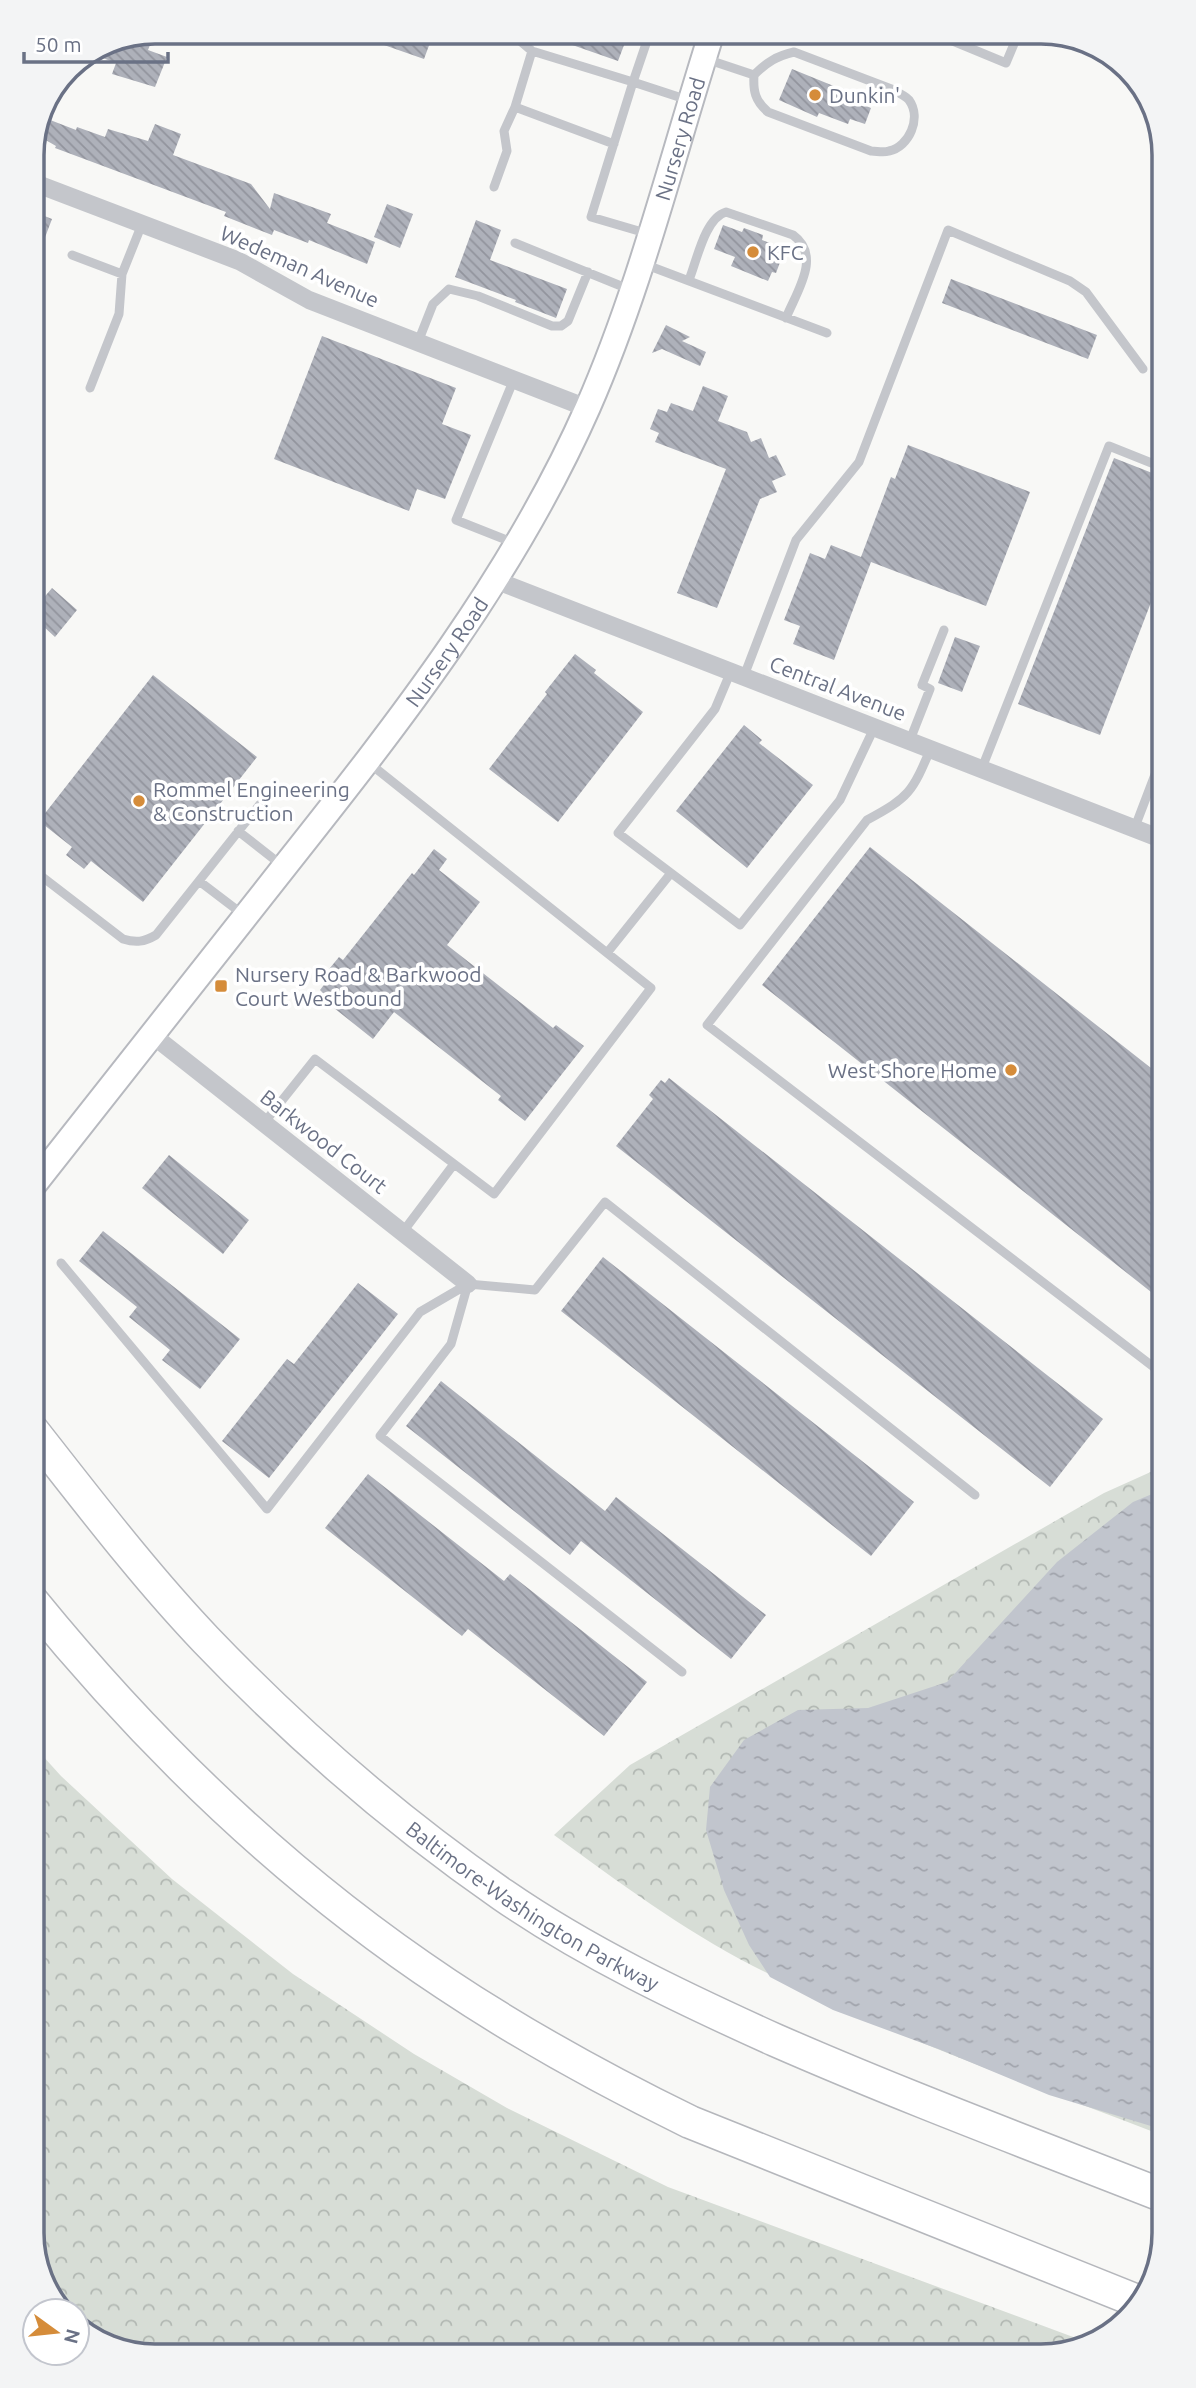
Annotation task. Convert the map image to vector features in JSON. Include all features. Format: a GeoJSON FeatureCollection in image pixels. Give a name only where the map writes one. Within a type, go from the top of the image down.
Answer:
{"type":"FeatureCollection","features":[{"type":"Feature","properties":{"kind":"highway","name":"Baltimore-Washington Parkway"},"geometry":{"type":"LineString","coordinates":[[44,1445],[114,1534],[196,1629],[284,1718],[397,1817],[505,1896],[595,1951],[734,2022],[866,2078],[1152,2191]]}},
{"type":"Feature","properties":{"kind":"highway"},"geometry":{"type":"LineString","coordinates":[[44,1615],[127,1712],[225,1809],[332,1901],[445,1983],[545,2046],[625,2091],[690,2122],[1131,2299]]}},
{"type":"Feature","properties":{"kind":"main road","name":"Nursery Road"},"geometry":{"type":"LineString","coordinates":[[44,1172],[368,762],[427,684],[495,580],[558,467],[587,408],[643,264],[708,44]]}},
{"type":"Feature","properties":{"kind":"street","name":"Wedeman Avenue"},"geometry":{"type":"LineString","coordinates":[[44,187],[239,261],[309,300],[587,408]]}},
{"type":"Feature","properties":{"kind":"street","name":"Central Avenue"},"geometry":{"type":"LineString","coordinates":[[495,580],[1152,835]]}},
{"type":"Feature","properties":{"kind":"street","name":"Barkwood Court"},"geometry":{"type":"LineString","coordinates":[[151,1034],[468,1284]]}},
{"type":"Feature","properties":{"kind":"lane"},"geometry":{"type":"LineString","coordinates":[[524,44],[533,51],[690,100]]}},
{"type":"Feature","properties":{"kind":"lane"},"geometry":{"type":"LineString","coordinates":[[646,44],[591,217],[651,235]]}},
{"type":"Feature","properties":{"kind":"lane"},"geometry":{"type":"LineString","coordinates":[[960,44],[1006,63],[1013,44]]}},
{"type":"Feature","properties":{"kind":"lane"},"geometry":{"type":"LineString","coordinates":[[494,187],[507,151],[505,131],[533,51]]}},
{"type":"Feature","properties":{"kind":"lane"},"geometry":{"type":"LineString","coordinates":[[794,52],[894,90],[909,100],[915,116],[910,135],[901,146],[888,152],[871,151],[768,112],[758,104],[753,89],[754,75],[766,62],[779,55],[794,52]]}},
{"type":"Feature","properties":{"kind":"lane"},"geometry":{"type":"LineString","coordinates":[[703,58],[754,75]]}},
{"type":"Feature","properties":{"kind":"lane"},"geometry":{"type":"LineString","coordinates":[[514,107],[614,144]]}},
{"type":"Feature","properties":{"kind":"lane"},"geometry":{"type":"LineString","coordinates":[[689,280],[710,223],[717,214],[726,212],[793,235],[807,249],[807,259],[805,271],[786,318]]}},
{"type":"Feature","properties":{"kind":"lane"},"geometry":{"type":"LineString","coordinates":[[90,388],[119,314],[122,274],[142,224]]}},
{"type":"Feature","properties":{"kind":"lane"},"geometry":{"type":"LineString","coordinates":[[875,726],[839,800],[740,925],[618,833],[715,709],[737,673],[796,540],[859,462],[948,230],[1070,281],[1086,292],[1143,369]]}},
{"type":"Feature","properties":{"kind":"lane"},"geometry":{"type":"LineString","coordinates":[[515,243],[633,290]]}},
{"type":"Feature","properties":{"kind":"lane"},"geometry":{"type":"LineString","coordinates":[[72,255],[122,274]]}},
{"type":"Feature","properties":{"kind":"lane"},"geometry":{"type":"LineString","coordinates":[[643,264],[827,333]]}},
{"type":"Feature","properties":{"kind":"lane"},"geometry":{"type":"LineString","coordinates":[[418,342],[433,304],[449,289],[478,296],[552,326],[561,326],[568,321],[588,272]]}},
{"type":"Feature","properties":{"kind":"lane"},"geometry":{"type":"LineString","coordinates":[[514,379],[456,520],[516,544]]}},
{"type":"Feature","properties":{"kind":"lane"},"geometry":{"type":"LineString","coordinates":[[982,768],[1109,446],[1152,463]]}},
{"type":"Feature","properties":{"kind":"lane"},"geometry":{"type":"LineString","coordinates":[[910,740],[930,689],[922,685],[944,630]]}},
{"type":"Feature","properties":{"kind":"lane"},"geometry":{"type":"LineString","coordinates":[[931,748],[911,791],[896,805],[867,820],[707,1025],[1152,1366]]}},
{"type":"Feature","properties":{"kind":"lane"},"geometry":{"type":"LineString","coordinates":[[264,1123],[315,1059],[494,1194],[651,988],[368,762]]}},
{"type":"Feature","properties":{"kind":"lane"},"geometry":{"type":"LineString","coordinates":[[1135,827],[1152,782]]}},
{"type":"Feature","properties":{"kind":"lane"},"geometry":{"type":"LineString","coordinates":[[44,878],[123,939],[145,942],[156,935],[272,789]]}},
{"type":"Feature","properties":{"kind":"lane"},"geometry":{"type":"LineString","coordinates":[[239,831],[284,867]]}},
{"type":"Feature","properties":{"kind":"lane"},"geometry":{"type":"LineString","coordinates":[[607,953],[671,873]]}},
{"type":"Feature","properties":{"kind":"lane"},"geometry":{"type":"LineString","coordinates":[[199,881],[245,916]]}},
{"type":"Feature","properties":{"kind":"lane"},"geometry":{"type":"LineString","coordinates":[[402,1233],[454,1164]]}},
{"type":"Feature","properties":{"kind":"lane"},"geometry":{"type":"LineString","coordinates":[[61,1263],[267,1509],[420,1312],[468,1284],[535,1290],[605,1202],[975,1495]]}},
{"type":"Feature","properties":{"kind":"lane"},"geometry":{"type":"LineString","coordinates":[[468,1284],[451,1344],[380,1436],[682,1672]]}},
{"type":"Feature","properties":{"kind":"green space"},"geometry":{"type":"Polygon","coordinates":[[[1152,1471],[1152,2131],[956,2057],[803,1991],[701,1937],[554,1835],[630,1765],[1104,1493],[1152,1471]]]}},
{"type":"Feature","properties":{"kind":"green space"},"geometry":{"type":"Polygon","coordinates":[[[44,1757],[172,1879],[293,1974],[414,2054],[507,2108],[668,2187],[1076,2338],[1041,2344],[147,2344],[119,2338],[93,2326],[91,2297],[62,2295],[52,2276],[44,2233],[44,1757]]]}},
{"type":"Feature","properties":{"kind":"water"},"geometry":{"type":"Polygon","coordinates":[[[1152,1494],[1152,2126],[1049,2095],[941,2050],[833,2010],[770,1977],[749,1945],[724,1890],[706,1830],[710,1787],[744,1740],[798,1710],[868,1708],[947,1682],[1057,1562],[1133,1502],[1152,1494]]]}},
{"type":"Feature","properties":{"kind":"building"},"geometry":{"type":"Polygon","coordinates":[[[149,44],[148,50],[167,57],[155,87],[112,74],[116,63],[102,58],[119,50],[149,44]]]}},
{"type":"Feature","properties":{"kind":"building"},"geometry":{"type":"Polygon","coordinates":[[[384,44],[430,44],[424,59],[384,44]]]}},
{"type":"Feature","properties":{"kind":"building"},"geometry":{"type":"Polygon","coordinates":[[[570,44],[624,44],[618,61],[570,44]]]}},
{"type":"Feature","properties":{"kind":"building","name":"Dunkin'"},"geometry":{"type":"Polygon","coordinates":[[[792,69],[858,98],[857,102],[871,108],[865,124],[850,119],[848,124],[819,113],[817,117],[779,100],[792,69]]]}},
{"type":"Feature","properties":{"kind":"building"},"geometry":{"type":"Polygon","coordinates":[[[50,120],[105,137],[108,129],[148,141],[155,124],[181,134],[173,155],[251,184],[270,209],[274,193],[331,214],[327,223],[375,242],[367,264],[309,240],[308,243],[274,230],[272,235],[224,216],[226,212],[55,148],[56,146],[45,140],[50,120]]]}},
{"type":"Feature","properties":{"kind":"building"},"geometry":{"type":"Polygon","coordinates":[[[387,204],[413,214],[400,248],[374,237],[387,204]]]}},
{"type":"Feature","properties":{"kind":"building"},"geometry":{"type":"Polygon","coordinates":[[[44,216],[52,219],[44,240],[44,216]]]}},
{"type":"Feature","properties":{"kind":"building"},"geometry":{"type":"Polygon","coordinates":[[[476,220],[501,230],[490,260],[567,289],[556,318],[455,277],[476,220]]]}},
{"type":"Feature","properties":{"kind":"building","name":"KFC"},"geometry":{"type":"Polygon","coordinates":[[[723,225],[742,232],[744,228],[763,235],[762,240],[785,249],[776,273],[772,272],[768,281],[731,266],[735,257],[714,249],[723,225]]]}},
{"type":"Feature","properties":{"kind":"building"},"geometry":{"type":"Polygon","coordinates":[[[951,279],[1097,335],[1088,359],[942,303],[951,279]]]}},
{"type":"Feature","properties":{"kind":"building"},"geometry":{"type":"Polygon","coordinates":[[[666,325],[690,337],[682,341],[706,352],[700,366],[662,349],[652,353],[666,325]]]}},
{"type":"Feature","properties":{"kind":"building"},"geometry":{"type":"Polygon","coordinates":[[[322,336],[456,388],[442,424],[471,435],[445,499],[417,489],[409,511],[274,459],[322,336]]]}},
{"type":"Feature","properties":{"kind":"building"},"geometry":{"type":"Polygon","coordinates":[[[703,386],[728,396],[718,421],[747,432],[751,442],[761,438],[769,458],[776,455],[786,475],[772,481],[777,492],[760,499],[717,608],[677,593],[726,469],[655,442],[659,433],[650,429],[658,409],[667,412],[671,403],[693,411],[703,386]]]}},
{"type":"Feature","properties":{"kind":"building"},"geometry":{"type":"Polygon","coordinates":[[[908,445],[1030,492],[986,606],[871,562],[834,660],[793,644],[800,626],[784,620],[810,553],[825,559],[831,545],[861,557],[891,477],[895,479],[908,445]]]}},
{"type":"Feature","properties":{"kind":"building"},"geometry":{"type":"Polygon","coordinates":[[[1114,458],[1152,473],[1152,600],[1100,735],[1018,704],[1114,458]]]}},
{"type":"Feature","properties":{"kind":"building"},"geometry":{"type":"Polygon","coordinates":[[[52,588],[77,610],[55,637],[44,627],[44,597],[52,588]]]}},
{"type":"Feature","properties":{"kind":"building"},"geometry":{"type":"Polygon","coordinates":[[[955,637],[980,646],[962,692],[938,683],[955,637]]]}},
{"type":"Feature","properties":{"kind":"building"},"geometry":{"type":"Polygon","coordinates":[[[575,654],[596,670],[594,673],[643,712],[558,822],[489,769],[575,654]]]}},
{"type":"Feature","properties":{"kind":"building","name":"Rommel Engineering & Construction"},"geometry":{"type":"Polygon","coordinates":[[[153,675],[257,757],[143,902],[91,861],[84,869],[66,855],[72,847],[44,825],[44,815],[153,675]]]}},
{"type":"Feature","properties":{"kind":"building"},"geometry":{"type":"Polygon","coordinates":[[[744,725],[762,740],[759,743],[813,785],[747,868],[676,811],[744,725]]]}},
{"type":"Feature","properties":{"kind":"building","name":"West Shore Home"},"geometry":{"type":"Polygon","coordinates":[[[870,847],[1152,1069],[1152,1293],[762,985],[870,847]]]}},
{"type":"Feature","properties":{"kind":"building"},"geometry":{"type":"Polygon","coordinates":[[[434,849],[447,859],[439,870],[480,902],[447,945],[553,1028],[556,1025],[584,1046],[525,1121],[498,1100],[501,1096],[394,1012],[373,1039],[319,996],[329,978],[325,974],[339,957],[343,960],[434,849]]]}},
{"type":"Feature","properties":{"kind":"building"},"geometry":{"type":"Polygon","coordinates":[[[669,1078],[1103,1419],[1050,1487],[616,1146],[653,1099],[649,1095],[661,1080],[665,1083],[669,1078]]]}},
{"type":"Feature","properties":{"kind":"building"},"geometry":{"type":"Polygon","coordinates":[[[169,1155],[249,1220],[223,1254],[142,1188],[169,1155]]]}},
{"type":"Feature","properties":{"kind":"building"},"geometry":{"type":"Polygon","coordinates":[[[103,1231],[240,1339],[200,1389],[162,1360],[170,1350],[129,1317],[137,1307],[79,1261],[103,1231]]]}},
{"type":"Feature","properties":{"kind":"building"},"geometry":{"type":"Polygon","coordinates":[[[603,1257],[914,1502],[871,1556],[561,1311],[603,1257]]]}},
{"type":"Feature","properties":{"kind":"building"},"geometry":{"type":"Polygon","coordinates":[[[358,1283],[398,1314],[269,1478],[222,1441],[287,1359],[294,1364],[358,1283]]]}},
{"type":"Feature","properties":{"kind":"building"},"geometry":{"type":"Polygon","coordinates":[[[441,1381],[605,1511],[616,1497],[766,1615],[731,1659],[581,1541],[570,1555],[406,1426],[441,1381]]]}},
{"type":"Feature","properties":{"kind":"building"},"geometry":{"type":"Polygon","coordinates":[[[368,1474],[504,1581],[510,1574],[647,1682],[604,1736],[468,1629],[462,1636],[325,1528],[368,1474]]]}},
{"type":"Feature","properties":{"kind":"place","name":"Dunkin'"},"geometry":{"type":"Point","coordinates":[815,95]}},
{"type":"Feature","properties":{"kind":"place","name":"KFC"},"geometry":{"type":"Point","coordinates":[753,252]}},
{"type":"Feature","properties":{"kind":"place","name":"Rommel Engineering & Construction"},"geometry":{"type":"Point","coordinates":[139,801]}},
{"type":"Feature","properties":{"kind":"place","name":"Nursery Road & Barkwood Court Westbound"},"geometry":{"type":"Point","coordinates":[221,986]}},
{"type":"Feature","properties":{"kind":"place","name":"West Shore Home"},"geometry":{"type":"Point","coordinates":[1011,1070]}}]}
